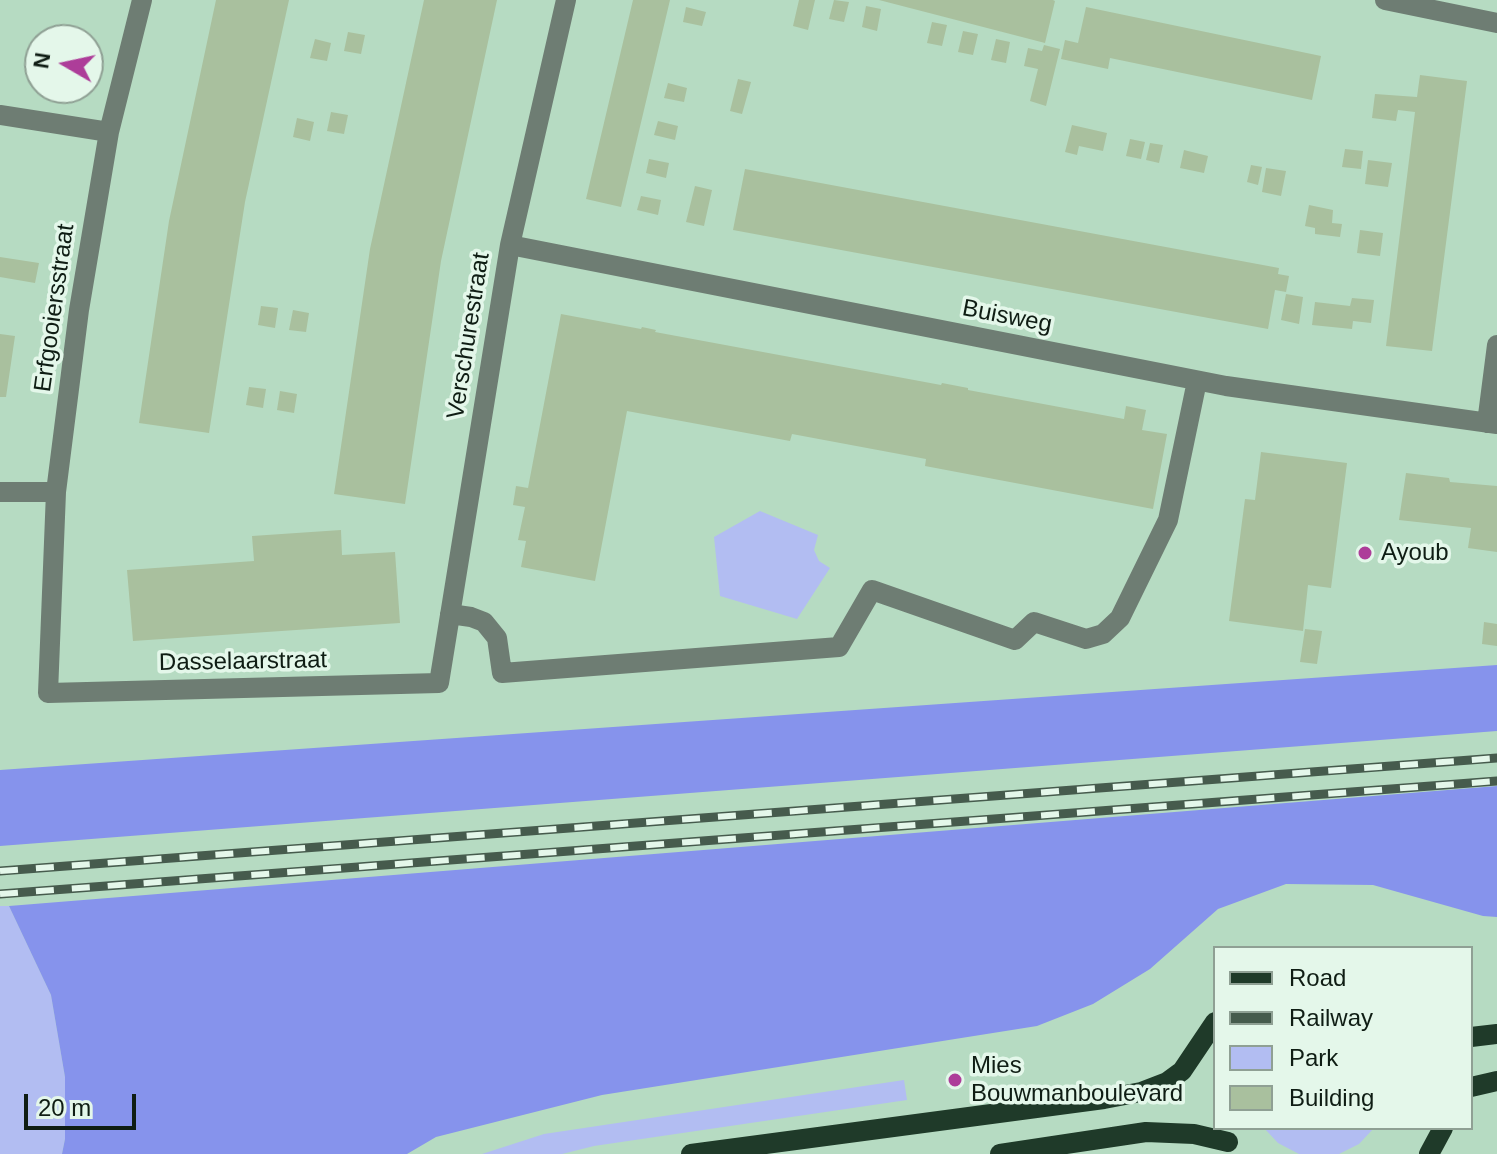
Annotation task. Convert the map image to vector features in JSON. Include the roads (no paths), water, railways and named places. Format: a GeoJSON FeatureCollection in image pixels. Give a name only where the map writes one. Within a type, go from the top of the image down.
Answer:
{"type":"FeatureCollection","features":[{"type":"Feature","properties":{"kind":"main road"},"geometry":{"type":"LineString","coordinates":[[691,1154],[1104,1099],[1154,1088],[1182,1071],[1213,1025]]}},
{"type":"Feature","properties":{"kind":"main road"},"geometry":{"type":"LineString","coordinates":[[1473,1037],[1497,1034]]}},
{"type":"Feature","properties":{"kind":"main road"},"geometry":{"type":"LineString","coordinates":[[1473,1087],[1497,1081]]}},
{"type":"Feature","properties":{"kind":"main road"},"geometry":{"type":"LineString","coordinates":[[1429,1154],[1442,1130]]}},
{"type":"Feature","properties":{"kind":"main road"},"geometry":{"type":"LineString","coordinates":[[1000,1154],[1146,1132],[1194,1134],[1230,1141]]}},
{"type":"Feature","properties":{"kind":"street","name":"Erfgooiersstraat"},"geometry":{"type":"LineString","coordinates":[[48,693],[56,492],[79,310],[109,132],[142,0]]}},
{"type":"Feature","properties":{"kind":"street","name":"Verschurestraat"},"geometry":{"type":"LineString","coordinates":[[439,683],[510,245],[566,0]]}},
{"type":"Feature","properties":{"kind":"street"},"geometry":{"type":"LineString","coordinates":[[1385,0],[1497,23]]}},
{"type":"Feature","properties":{"kind":"street"},"geometry":{"type":"LineString","coordinates":[[0,115],[109,132]]}},
{"type":"Feature","properties":{"kind":"street","name":"Buisweg"},"geometry":{"type":"LineString","coordinates":[[510,245],[1197,381],[1492,424]]}},
{"type":"Feature","properties":{"kind":"street"},"geometry":{"type":"LineString","coordinates":[[1492,424],[1497,345]]}},
{"type":"Feature","properties":{"kind":"street"},"geometry":{"type":"LineString","coordinates":[[450,614],[484,622],[497,638],[502,673],[839,647],[872,590],[1015,640],[1034,622],[1086,639],[1103,634],[1120,618],[1168,520],[1197,381]]}},
{"type":"Feature","properties":{"kind":"street"},"geometry":{"type":"LineString","coordinates":[[0,492],[56,492]]}},
{"type":"Feature","properties":{"kind":"street","name":"Dasselaarstraat"},"geometry":{"type":"LineString","coordinates":[[48,693],[439,683]]}},
{"type":"Feature","properties":{"kind":"railway"},"geometry":{"type":"LineString","coordinates":[[0,871],[1497,758]]}},
{"type":"Feature","properties":{"kind":"railway"},"geometry":{"type":"LineString","coordinates":[[0,894],[1497,781]]}},
{"type":"Feature","properties":{"kind":"place","name":"Ayoub"},"geometry":{"type":"Point","coordinates":[1365,553]}},
{"type":"Feature","properties":{"kind":"place","name":"Mies Bouwmanboulevard"},"geometry":{"type":"Point","coordinates":[955,1080]}}]}
